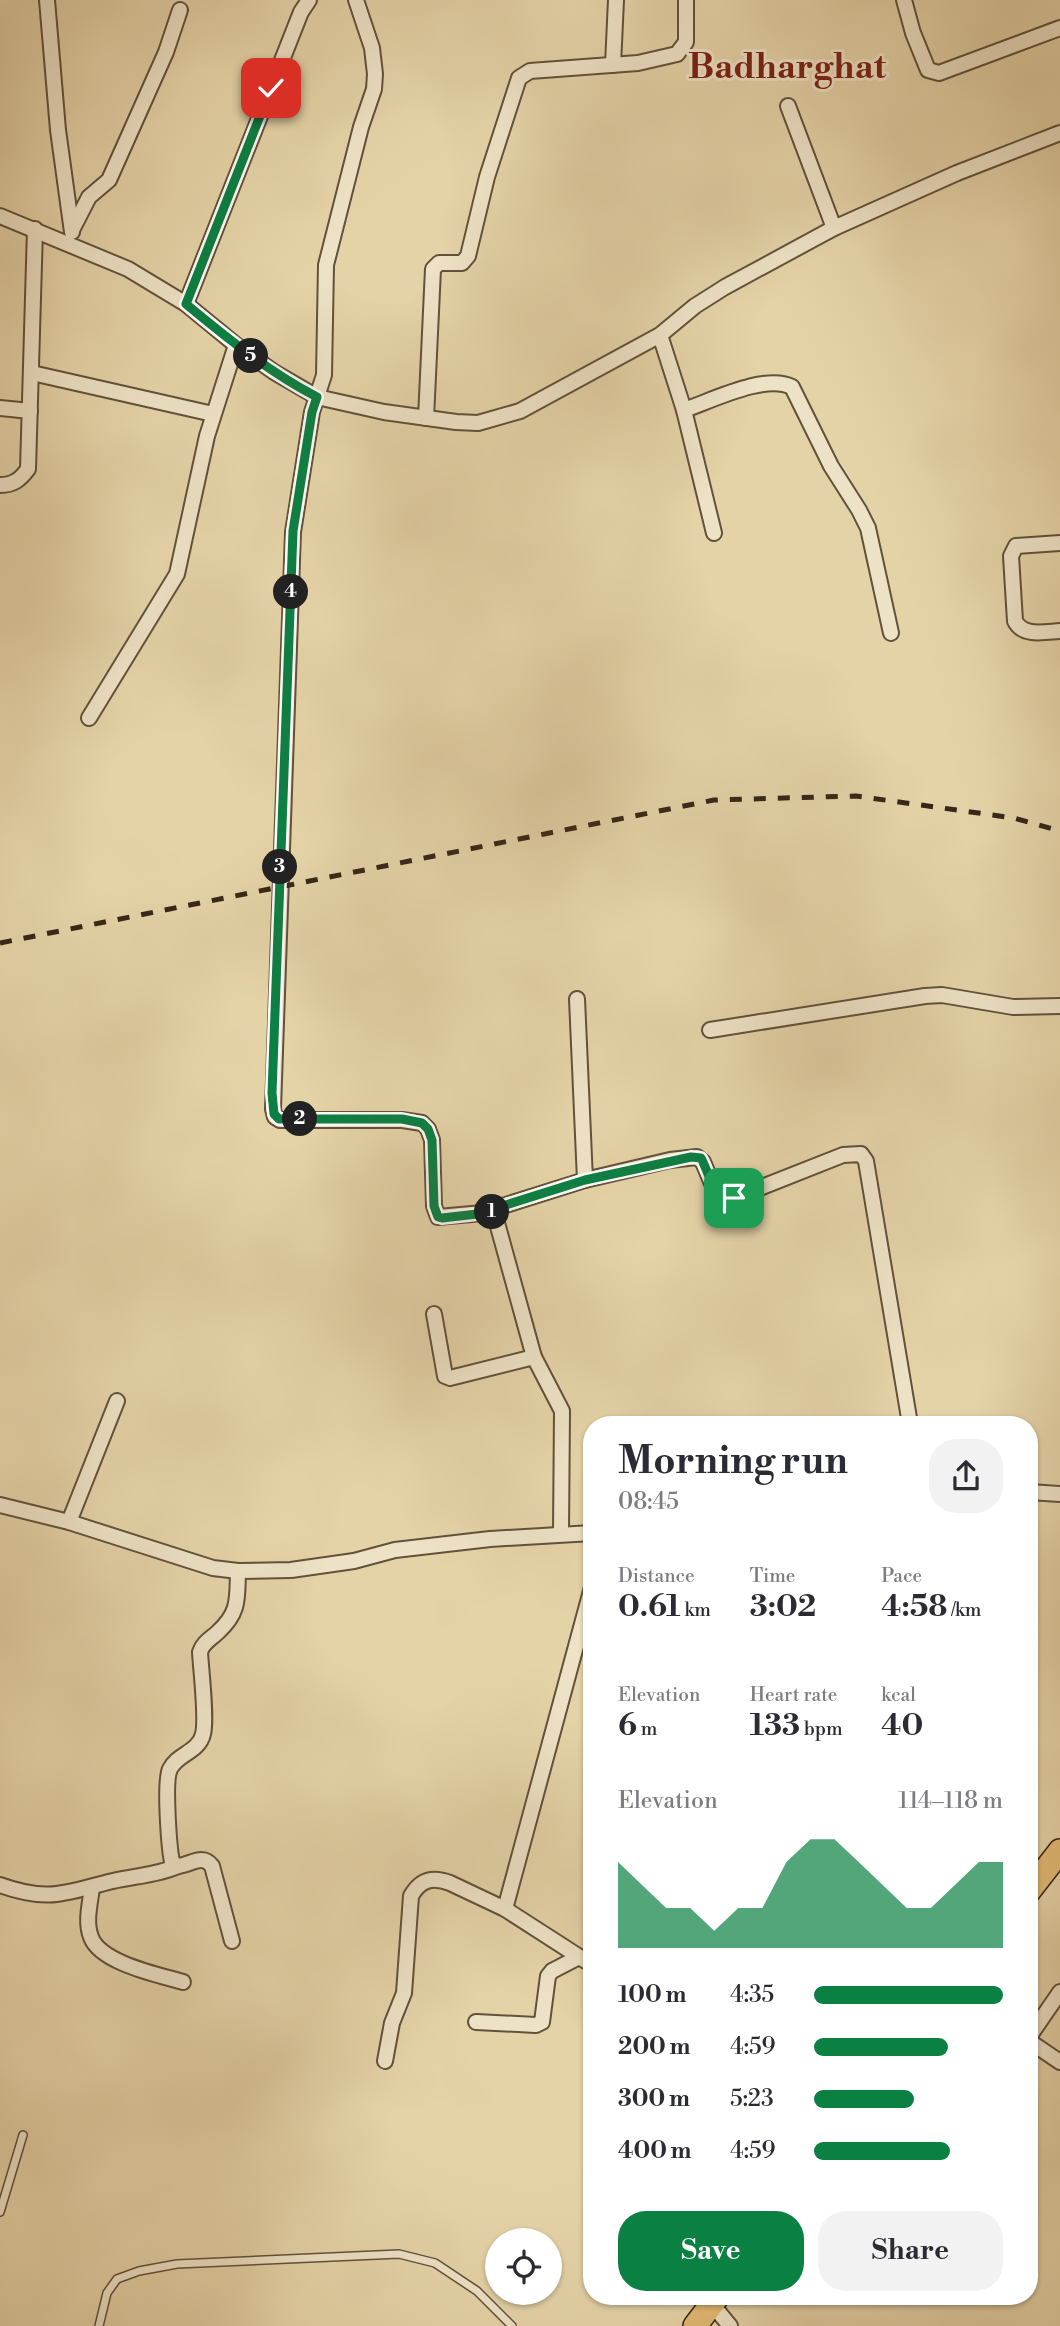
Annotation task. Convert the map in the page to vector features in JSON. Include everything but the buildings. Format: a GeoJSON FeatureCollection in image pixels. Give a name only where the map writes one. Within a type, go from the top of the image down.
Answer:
{"type":"FeatureCollection","features":[{"type":"Feature","properties":{"kind":"main road"},"geometry":{"type":"LineString","coordinates":[[1038,1879],[1060,1851]]}},
{"type":"Feature","properties":{"kind":"main road"},"geometry":{"type":"LineString","coordinates":[[695,2326],[711,2305]]}},
{"type":"Feature","properties":{"kind":"street"},"geometry":{"type":"LineString","coordinates":[[47,0],[69,236]]}},
{"type":"Feature","properties":{"kind":"street"},"geometry":{"type":"LineString","coordinates":[[186,304],[301,12],[309,0]]}},
{"type":"Feature","properties":{"kind":"street"},"geometry":{"type":"LineString","coordinates":[[356,0],[372,48],[374,89],[326,265],[324,375],[312,412],[293,531],[273,1080],[274,1114],[279,1119],[402,1119],[422,1123],[428,1129],[432,1140],[434,1206],[438,1217],[495,1212]]}},
{"type":"Feature","properties":{"kind":"street"},"geometry":{"type":"LineString","coordinates":[[613,65],[616,0]]}},
{"type":"Feature","properties":{"kind":"street"},"geometry":{"type":"LineString","coordinates":[[426,418],[433,269],[439,263],[462,263],[468,256],[487,177],[519,78],[530,71],[638,63],[677,54],[686,42],[686,0]]}},
{"type":"Feature","properties":{"kind":"street"},"geometry":{"type":"LineString","coordinates":[[904,0],[922,59],[928,70],[939,74],[1060,29]]}},
{"type":"Feature","properties":{"kind":"street"},"geometry":{"type":"LineString","coordinates":[[69,236],[89,197],[109,180],[166,52],[180,10]]}},
{"type":"Feature","properties":{"kind":"street"},"geometry":{"type":"LineString","coordinates":[[788,106],[834,228]]}},
{"type":"Feature","properties":{"kind":"street"},"geometry":{"type":"LineString","coordinates":[[0,216],[35,229],[69,236],[128,269],[186,304],[274,372],[317,397],[471,424],[520,411],[660,335],[695,306],[725,287],[834,228],[957,173],[1060,133]]}},
{"type":"Feature","properties":{"kind":"street"},"geometry":{"type":"LineString","coordinates":[[0,485],[9,485],[21,479],[27,469],[35,229]]}},
{"type":"Feature","properties":{"kind":"street"},"geometry":{"type":"LineString","coordinates":[[660,335],[684,410],[714,533]]}},
{"type":"Feature","properties":{"kind":"street"},"geometry":{"type":"LineString","coordinates":[[89,718],[177,574],[213,414],[236,345]]}},
{"type":"Feature","properties":{"kind":"street"},"geometry":{"type":"LineString","coordinates":[[32,373],[213,414]]}},
{"type":"Feature","properties":{"kind":"street"},"geometry":{"type":"LineString","coordinates":[[684,410],[757,385],[784,383],[792,387],[831,466],[868,528],[891,633]]}},
{"type":"Feature","properties":{"kind":"street"},"geometry":{"type":"LineString","coordinates":[[0,408],[30,411]]}},
{"type":"Feature","properties":{"kind":"street"},"geometry":{"type":"LineString","coordinates":[[1060,543],[1016,547],[1011,556],[1015,621],[1018,627],[1029,632],[1060,631]]}},
{"type":"Feature","properties":{"kind":"street"},"geometry":{"type":"LineString","coordinates":[[710,1031],[925,996],[942,995],[1013,1007],[1060,1006]]}},
{"type":"Feature","properties":{"kind":"street"},"geometry":{"type":"LineString","coordinates":[[577,999],[585,1180]]}},
{"type":"Feature","properties":{"kind":"street"},"geometry":{"type":"LineString","coordinates":[[561,1533],[562,1411],[534,1357],[496,1208],[585,1180],[670,1160],[697,1157],[703,1162],[716,1193],[734,1198],[843,1155],[861,1154],[866,1161],[909,1416]]}},
{"type":"Feature","properties":{"kind":"street"},"geometry":{"type":"LineString","coordinates":[[434,1314],[443,1372],[450,1378],[534,1357]]}},
{"type":"Feature","properties":{"kind":"street"},"geometry":{"type":"LineString","coordinates":[[69,1522],[117,1401]]}},
{"type":"Feature","properties":{"kind":"street"},"geometry":{"type":"LineString","coordinates":[[1038,1493],[1060,1494]]}},
{"type":"Feature","properties":{"kind":"street"},"geometry":{"type":"LineString","coordinates":[[0,1505],[69,1522],[213,1568],[238,1571],[302,1569],[354,1562],[391,1550],[583,1533]]}},
{"type":"Feature","properties":{"kind":"street"},"geometry":{"type":"LineString","coordinates":[[178,1866],[172,1862],[170,1853],[170,1769],[198,1743],[203,1734],[200,1652],[202,1646],[231,1620],[235,1611],[238,1571]]}},
{"type":"Feature","properties":{"kind":"street"},"geometry":{"type":"LineString","coordinates":[[505,1909],[583,1620]]}},
{"type":"Feature","properties":{"kind":"street"},"geometry":{"type":"LineString","coordinates":[[0,1885],[42,1895],[66,1895],[112,1881],[168,1871],[198,1859],[205,1859],[212,1866],[232,1941]]}},
{"type":"Feature","properties":{"kind":"street"},"geometry":{"type":"LineString","coordinates":[[385,2061],[391,2023],[404,1993],[411,1896],[416,1887],[425,1880],[441,1880],[505,1909],[583,1960]]}},
{"type":"Feature","properties":{"kind":"street"},"geometry":{"type":"LineString","coordinates":[[92,1888],[88,1922],[90,1936],[95,1945],[114,1959],[183,1982]]}},
{"type":"Feature","properties":{"kind":"street"},"geometry":{"type":"LineString","coordinates":[[476,2022],[536,2025],[542,2022],[548,1976],[552,1971],[583,1962]]}},
{"type":"Feature","properties":{"kind":"street"},"geometry":{"type":"LineString","coordinates":[[1038,2025],[1060,1992]]}},
{"type":"Feature","properties":{"kind":"street"},"geometry":{"type":"LineString","coordinates":[[1038,2046],[1060,2062]]}},
{"type":"Feature","properties":{"kind":"street"},"geometry":{"type":"LineString","coordinates":[[718,2305],[730,2326]]}},
{"type":"Feature","properties":{"kind":"lane"},"geometry":{"type":"LineString","coordinates":[[0,2213],[23,2134]]}},
{"type":"Feature","properties":{"kind":"lane"},"geometry":{"type":"LineString","coordinates":[[99,2326],[107,2292],[117,2279],[139,2271],[177,2264],[399,2254],[435,2263],[477,2291],[512,2326]]}},
{"type":"Feature","properties":{"kind":"railway"},"geometry":{"type":"LineString","coordinates":[[0,943],[714,800],[856,796],[1014,818],[1060,831]]}},
{"type":"Feature","properties":{"kind":"district","name":"Badharghat"},"geometry":{"type":"Point","coordinates":[787,67]}},
{"type":"Feature","properties":{"kind":"route"},"geometry":{"type":"LineString","coordinates":[[271,88],[186,304],[274,372],[317,397],[312,412],[293,531],[272,1093],[275,1117],[402,1119],[422,1123],[428,1129],[432,1140],[434,1206],[438,1217],[442,1218],[495,1212],[496,1208],[585,1180],[691,1157],[701,1158],[716,1193],[734,1198]]}}]}
